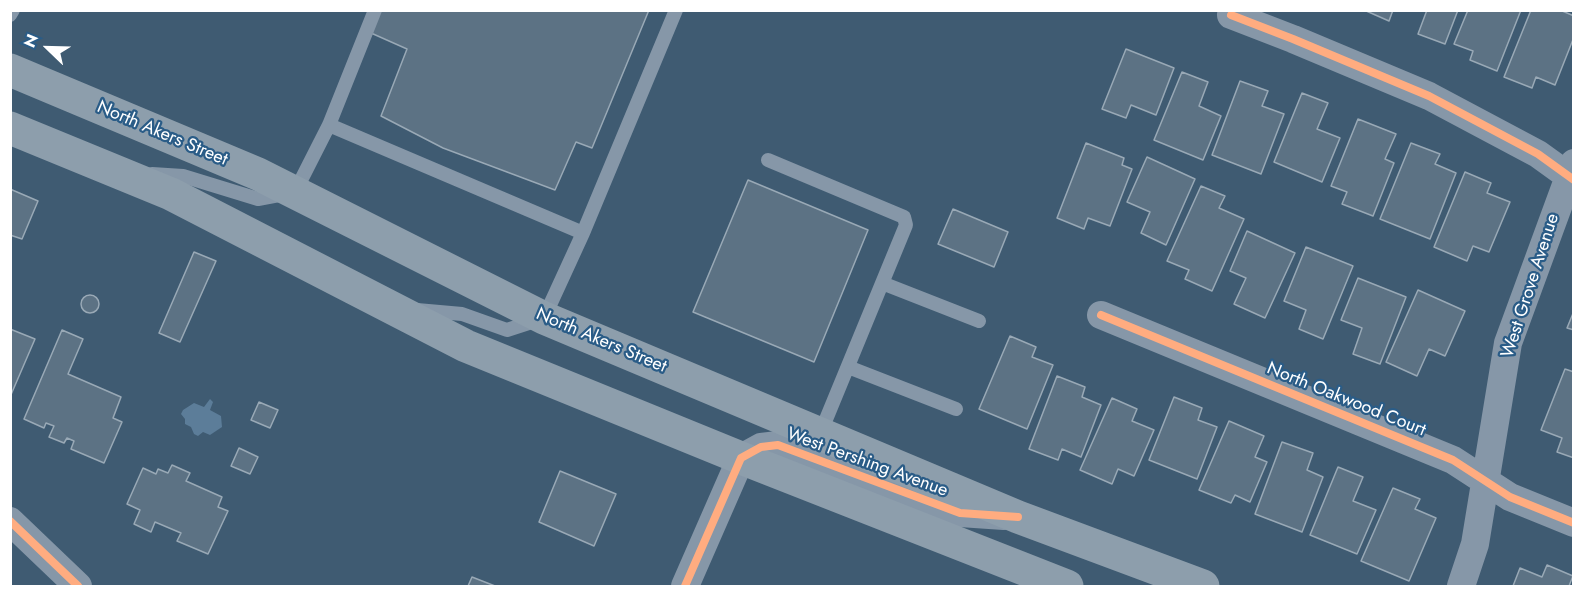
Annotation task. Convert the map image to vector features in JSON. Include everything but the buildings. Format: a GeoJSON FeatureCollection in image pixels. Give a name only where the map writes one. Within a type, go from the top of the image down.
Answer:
{"type":"FeatureCollection","features":[{"type":"Feature","properties":{"kind":"main road","name":"North Akers Street"},"geometry":{"type":"LineString","coordinates":[[10,70],[258,174],[544,318],[1018,517],[1203,586]]}},
{"type":"Feature","properties":{"kind":"main road"},"geometry":{"type":"LineString","coordinates":[[10,128],[171,194],[466,346],[741,458],[1067,586]]}},
{"type":"Feature","properties":{"kind":"street"},"geometry":{"type":"LineString","coordinates":[[1231,15],[1430,96],[1572,173]]}},
{"type":"Feature","properties":{"kind":"street","name":"West Grove Avenue"},"geometry":{"type":"LineString","coordinates":[[1461,586],[1475,544],[1508,343],[1572,173]]}},
{"type":"Feature","properties":{"kind":"street","name":"North Oakwood Court"},"geometry":{"type":"LineString","coordinates":[[1101,315],[1453,460],[1510,497],[1574,523]]}},
{"type":"Feature","properties":{"kind":"street","name":"West Pershing Avenue"},"geometry":{"type":"LineString","coordinates":[[741,458],[761,447],[778,445],[960,513],[1018,517]]}},
{"type":"Feature","properties":{"kind":"street"},"geometry":{"type":"LineString","coordinates":[[685,586],[741,458]]}},
{"type":"Feature","properties":{"kind":"street"},"geometry":{"type":"LineString","coordinates":[[10,520],[78,586]]}},
{"type":"Feature","properties":{"kind":"lane"},"geometry":{"type":"LineString","coordinates":[[10,15],[12,10]]}},
{"type":"Feature","properties":{"kind":"lane"},"geometry":{"type":"LineString","coordinates":[[117,172],[183,176],[258,199],[296,192],[328,125],[375,10]]}},
{"type":"Feature","properties":{"kind":"lane"},"geometry":{"type":"LineString","coordinates":[[393,308],[462,314],[507,330],[544,318],[583,233],[676,10]]}},
{"type":"Feature","properties":{"kind":"lane"},"geometry":{"type":"LineString","coordinates":[[328,125],[583,233]]}},
{"type":"Feature","properties":{"kind":"lane"},"geometry":{"type":"LineString","coordinates":[[768,160],[904,217],[906,225],[820,434]]}},
{"type":"Feature","properties":{"kind":"lane"},"geometry":{"type":"LineString","coordinates":[[882,283],[979,321]]}},
{"type":"Feature","properties":{"kind":"lane"},"geometry":{"type":"LineString","coordinates":[[848,367],[956,409]]}},
{"type":"Feature","properties":{"kind":"water"},"geometry":{"type":"Polygon","coordinates":[[[210,399],[213,402],[210,410],[221,416],[222,427],[210,435],[203,432],[198,436],[194,434],[191,427],[185,424],[185,419],[181,414],[194,403],[204,407],[210,399]]]}},
{"type":"Feature","properties":{"kind":"cycle path"},"geometry":{"type":"LineString","coordinates":[[1231,15],[1429,96],[1538,154],[1574,180]]}},
{"type":"Feature","properties":{"kind":"cycle path"},"geometry":{"type":"LineString","coordinates":[[1101,315],[1453,460],[1510,497],[1574,523]]}},
{"type":"Feature","properties":{"kind":"cycle path"},"geometry":{"type":"LineString","coordinates":[[685,586],[741,458],[761,447],[778,445],[960,513],[1018,517]]}},
{"type":"Feature","properties":{"kind":"cycle path"},"geometry":{"type":"LineString","coordinates":[[10,521],[78,586]]}}]}
